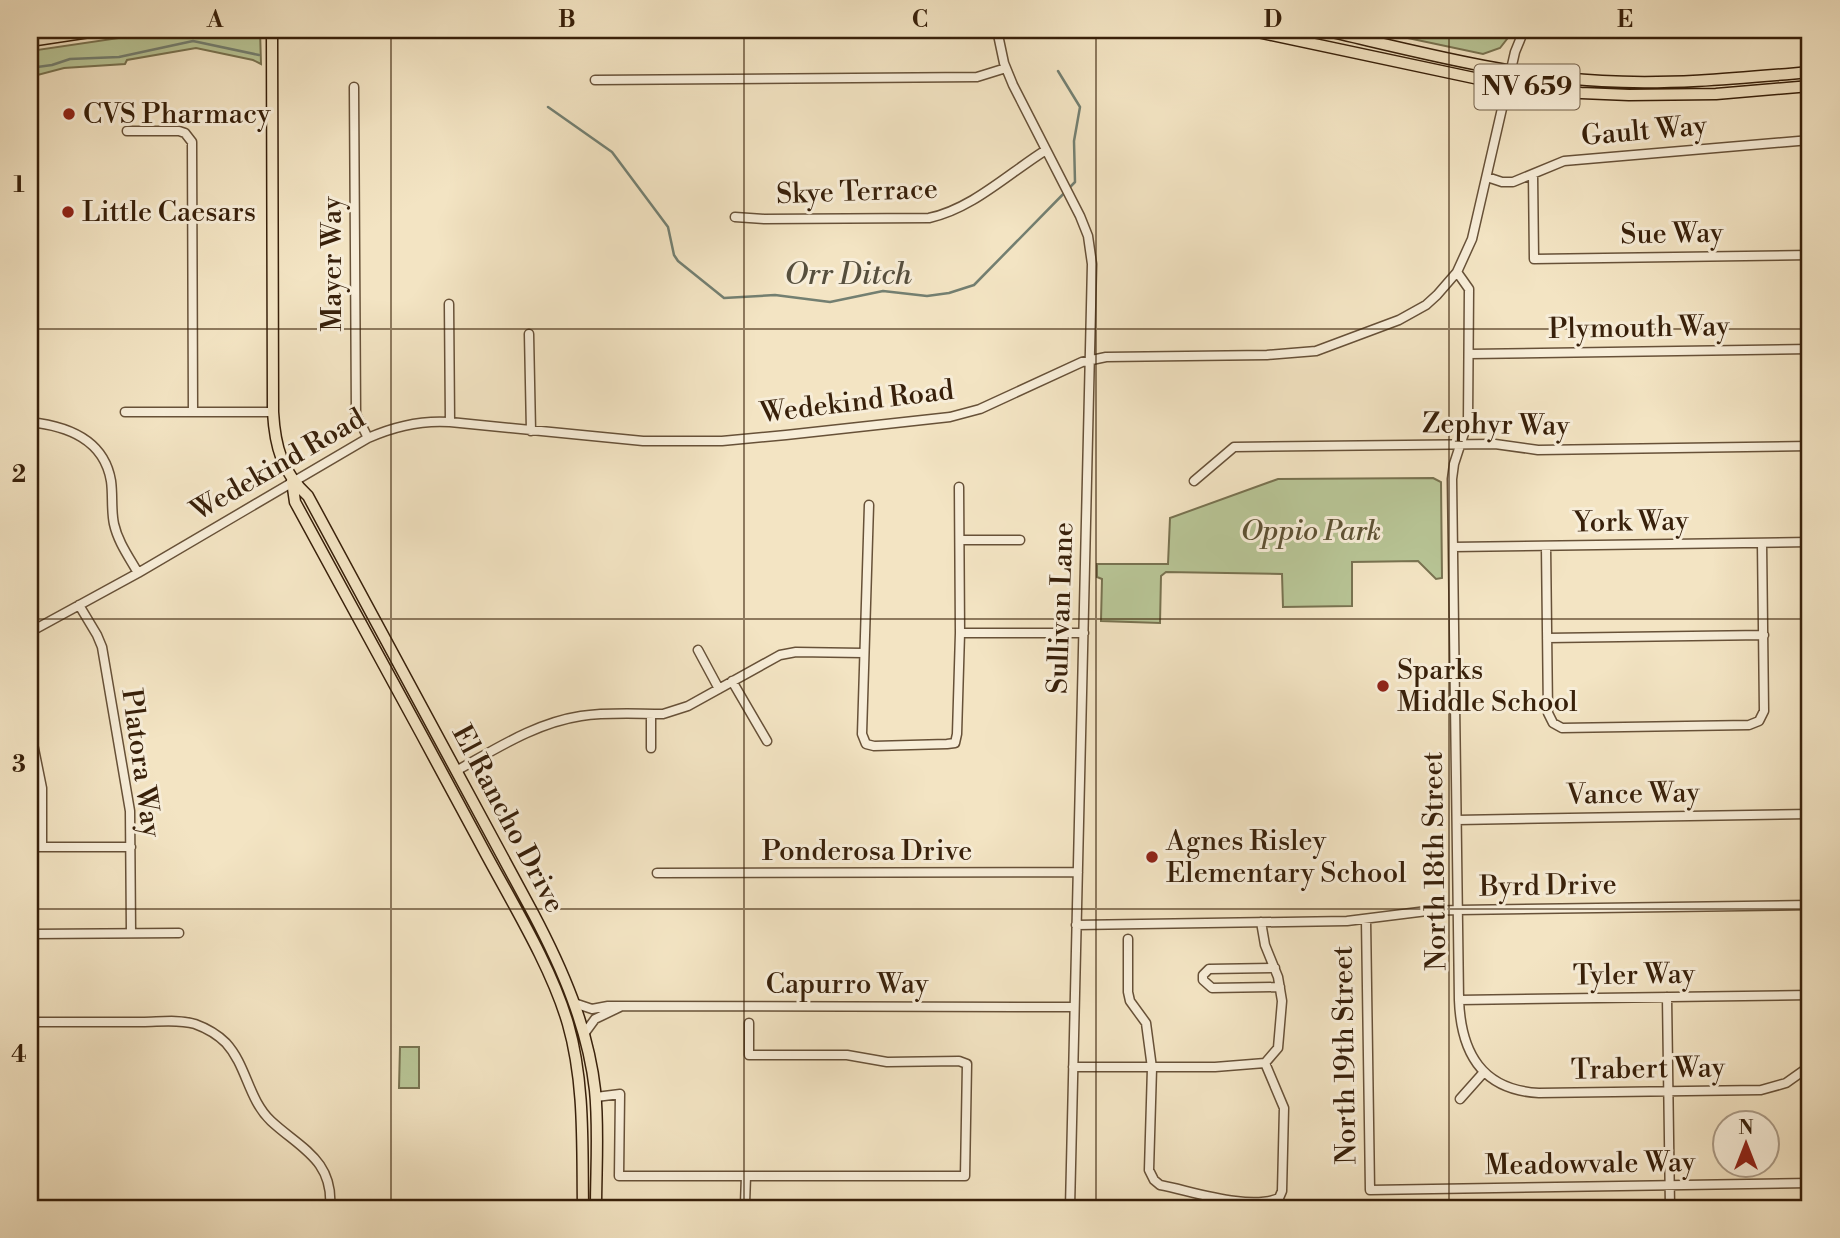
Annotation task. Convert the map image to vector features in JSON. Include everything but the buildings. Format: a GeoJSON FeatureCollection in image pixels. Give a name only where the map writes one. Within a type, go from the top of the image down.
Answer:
{"type":"FeatureCollection","features":[{"type":"Feature","properties":{"kind":"main road"},"geometry":{"type":"LineString","coordinates":[[30,41],[103,30]]}},
{"type":"Feature","properties":{"kind":"main road","name":"El Rancho Drive"},"geometry":{"type":"LineString","coordinates":[[272,30],[273,412],[278,448],[292,481],[295,502],[549,975],[569,1025],[581,1098],[583,1208]]}},
{"type":"Feature","properties":{"kind":"main road","name":"NV 659"},"geometry":{"type":"LineString","coordinates":[[1248,30],[1507,85],[1629,95],[1716,94],[1810,86]]}},
{"type":"Feature","properties":{"kind":"main road","name":"NV 659"},"geometry":{"type":"LineString","coordinates":[[1323,30],[1510,71],[1601,81],[1716,80],[1810,72]]}},
{"type":"Feature","properties":{"kind":"main road","name":"El Rancho Drive"},"geometry":{"type":"LineString","coordinates":[[292,481],[308,496],[548,941],[574,1003],[584,1034],[596,1097],[596,1208]]}},
{"type":"Feature","properties":{"kind":"main road"},"geometry":{"type":"LineString","coordinates":[[569,1025],[575,1030],[583,1050],[589,1056]]}},
{"type":"Feature","properties":{"kind":"street","name":"Sullivan Lane"},"geometry":{"type":"LineString","coordinates":[[997,30],[1006,68],[1080,216],[1091,249],[1070,1208]]}},
{"type":"Feature","properties":{"kind":"street","name":"Wedekind Road"},"geometry":{"type":"LineString","coordinates":[[30,632],[138,573],[368,438],[397,427],[426,421],[450,422],[631,440],[678,442],[786,435],[950,417],[980,409],[1074,365],[1106,357],[1267,355],[1333,347],[1413,313],[1437,295],[1457,271],[1472,239],[1510,71],[1524,30]]}},
{"type":"Feature","properties":{"kind":"street"},"geometry":{"type":"LineString","coordinates":[[595,80],[977,77],[1006,68]]}},
{"type":"Feature","properties":{"kind":"street","name":"Mayer Way"},"geometry":{"type":"LineString","coordinates":[[354,87],[356,414],[368,438]]}},
{"type":"Feature","properties":{"kind":"street"},"geometry":{"type":"LineString","coordinates":[[127,131],[179,131],[185,133],[192,142],[193,412]]}},
{"type":"Feature","properties":{"kind":"street","name":"Gault Way"},"geometry":{"type":"LineString","coordinates":[[1487,177],[1513,182],[1564,161],[1810,140]]}},
{"type":"Feature","properties":{"kind":"street","name":"Skye Terrace"},"geometry":{"type":"LineString","coordinates":[[736,217],[929,218],[951,212],[1046,150]]}},
{"type":"Feature","properties":{"kind":"street","name":"Sue Way"},"geometry":{"type":"LineString","coordinates":[[1533,174],[1534,259],[1810,255]]}},
{"type":"Feature","properties":{"kind":"street","name":"North 18th Street"},"geometry":{"type":"LineString","coordinates":[[1457,271],[1469,289],[1468,421],[1452,479],[1460,1000],[1462,1036],[1473,1058],[1485,1072]]}},
{"type":"Feature","properties":{"kind":"street"},"geometry":{"type":"LineString","coordinates":[[449,304],[450,422]]}},
{"type":"Feature","properties":{"kind":"street"},"geometry":{"type":"LineString","coordinates":[[529,334],[530,431]]}},
{"type":"Feature","properties":{"kind":"street","name":"Plymouth Way"},"geometry":{"type":"LineString","coordinates":[[1469,354],[1810,349]]}},
{"type":"Feature","properties":{"kind":"street"},"geometry":{"type":"LineString","coordinates":[[125,412],[273,412]]}},
{"type":"Feature","properties":{"kind":"street"},"geometry":{"type":"LineString","coordinates":[[30,422],[55,425],[72,431],[89,442],[102,457],[111,483],[116,530],[138,573]]}},
{"type":"Feature","properties":{"kind":"street","name":"Zephyr Way"},"geometry":{"type":"LineString","coordinates":[[1194,481],[1234,447],[1508,445],[1538,450],[1810,446]]}},
{"type":"Feature","properties":{"kind":"street"},"geometry":{"type":"LineString","coordinates":[[869,506],[862,734],[866,744],[874,746],[955,743],[960,633],[959,486]]}},
{"type":"Feature","properties":{"kind":"street"},"geometry":{"type":"LineString","coordinates":[[960,540],[1020,540]]}},
{"type":"Feature","properties":{"kind":"street","name":"York Way"},"geometry":{"type":"LineString","coordinates":[[1453,547],[1810,542]]}},
{"type":"Feature","properties":{"kind":"street"},"geometry":{"type":"LineString","coordinates":[[1546,546],[1548,713],[1557,726],[1562,728],[1749,725],[1759,721],[1765,712],[1762,543]]}},
{"type":"Feature","properties":{"kind":"street","name":"Platora Way"},"geometry":{"type":"LineString","coordinates":[[79,604],[102,647],[128,796],[131,933]]}},
{"type":"Feature","properties":{"kind":"street"},"geometry":{"type":"LineString","coordinates":[[960,633],[1084,633]]}},
{"type":"Feature","properties":{"kind":"street"},"geometry":{"type":"LineString","coordinates":[[1547,638],[1763,635]]}},
{"type":"Feature","properties":{"kind":"street"},"geometry":{"type":"LineString","coordinates":[[698,650],[719,689]]}},
{"type":"Feature","properties":{"kind":"street"},"geometry":{"type":"LineString","coordinates":[[456,771],[523,734],[551,723],[588,715],[675,711],[780,655],[796,652],[863,653]]}},
{"type":"Feature","properties":{"kind":"street"},"geometry":{"type":"LineString","coordinates":[[732,681],[767,741]]}},
{"type":"Feature","properties":{"kind":"street"},"geometry":{"type":"LineString","coordinates":[[650,714],[651,748]]}},
{"type":"Feature","properties":{"kind":"street"},"geometry":{"type":"LineString","coordinates":[[30,729],[42,788],[42,847]]}},
{"type":"Feature","properties":{"kind":"street","name":"Vance Way"},"geometry":{"type":"LineString","coordinates":[[1457,820],[1810,814]]}},
{"type":"Feature","properties":{"kind":"street"},"geometry":{"type":"LineString","coordinates":[[30,847],[131,846]]}},
{"type":"Feature","properties":{"kind":"street","name":"Ponderosa Drive"},"geometry":{"type":"LineString","coordinates":[[657,873],[1078,872]]}},
{"type":"Feature","properties":{"kind":"street","name":"Byrd Drive"},"geometry":{"type":"LineString","coordinates":[[1076,925],[1366,919],[1458,910],[1810,905]]}},
{"type":"Feature","properties":{"kind":"street","name":"North 19th Street"},"geometry":{"type":"LineString","coordinates":[[1366,919],[1370,1190]]}},
{"type":"Feature","properties":{"kind":"street"},"geometry":{"type":"LineString","coordinates":[[1073,1067],[1215,1067],[1265,1063],[1278,1048],[1282,1001],[1275,968],[1266,951],[1261,922]]}},
{"type":"Feature","properties":{"kind":"street"},"geometry":{"type":"LineString","coordinates":[[30,934],[179,933]]}},
{"type":"Feature","properties":{"kind":"street"},"geometry":{"type":"LineString","coordinates":[[1128,939],[1128,992],[1130,1001],[1146,1023],[1152,1068],[1149,1170],[1154,1180],[1160,1185],[1259,1203],[1279,1198],[1282,1191],[1284,1108],[1265,1063]]}},
{"type":"Feature","properties":{"kind":"street"},"geometry":{"type":"LineString","coordinates":[[1275,968],[1209,969],[1203,979],[1212,988],[1280,987]]}},
{"type":"Feature","properties":{"kind":"street","name":"Tyler Way"},"geometry":{"type":"LineString","coordinates":[[1460,1000],[1810,995]]}},
{"type":"Feature","properties":{"kind":"street"},"geometry":{"type":"LineString","coordinates":[[1667,997],[1670,1208]]}},
{"type":"Feature","properties":{"kind":"street","name":"Capurro Way"},"geometry":{"type":"LineString","coordinates":[[574,1003],[592,1009],[608,1006],[1074,1007]]}},
{"type":"Feature","properties":{"kind":"street"},"geometry":{"type":"LineString","coordinates":[[584,1034],[595,1019],[620,1007]]}},
{"type":"Feature","properties":{"kind":"street"},"geometry":{"type":"LineString","coordinates":[[30,1022],[182,1021],[195,1024],[218,1036],[235,1054],[248,1088],[262,1111],[319,1163],[329,1185],[330,1208]]}},
{"type":"Feature","properties":{"kind":"street"},"geometry":{"type":"LineString","coordinates":[[596,1097],[620,1094],[619,1176],[965,1176],[967,1064],[959,1060],[887,1062],[847,1055],[749,1055],[749,1023]]}},
{"type":"Feature","properties":{"kind":"street","name":"Trabert Way"},"geometry":{"type":"LineString","coordinates":[[1485,1072],[1504,1086],[1527,1092],[1668,1091],[1773,1087],[1798,1077],[1810,1066]]}},
{"type":"Feature","properties":{"kind":"street"},"geometry":{"type":"LineString","coordinates":[[1460,1098],[1485,1072]]}},
{"type":"Feature","properties":{"kind":"street"},"geometry":{"type":"LineString","coordinates":[[745,1207],[746,1175]]}},
{"type":"Feature","properties":{"kind":"street","name":"Meadowvale Way"},"geometry":{"type":"LineString","coordinates":[[1370,1190],[1810,1183]]}},
{"type":"Feature","properties":{"kind":"green space"},"geometry":{"type":"Polygon","coordinates":[[[173,30],[260,30],[261,64],[196,48],[127,60],[125,64],[64,68],[30,77],[30,51],[173,30]]]}},
{"type":"Feature","properties":{"kind":"green space"},"geometry":{"type":"Polygon","coordinates":[[[1370,30],[1514,30],[1500,48],[1483,54],[1370,30]]]}},
{"type":"Feature","properties":{"kind":"green space","name":"Oppio Park"},"geometry":{"type":"Polygon","coordinates":[[[1433,478],[1441,482],[1442,578],[1436,579],[1418,561],[1352,562],[1352,606],[1283,607],[1282,574],[1166,572],[1161,576],[1160,623],[1101,621],[1102,579],[1097,577],[1097,564],[1168,564],[1170,518],[1278,479],[1433,478]]]}},
{"type":"Feature","properties":{"kind":"green space"},"geometry":{"type":"Polygon","coordinates":[[[400,1047],[419,1047],[419,1088],[399,1088],[400,1047]]]}},
{"type":"Feature","properties":{"kind":"waterway","name":"Orr Ditch"},"geometry":{"type":"LineString","coordinates":[[30,68],[70,59],[119,57],[193,41],[259,55]]}},
{"type":"Feature","properties":{"kind":"waterway","name":"Orr Ditch"},"geometry":{"type":"LineString","coordinates":[[548,107],[612,152],[668,227],[674,255],[678,261],[724,298],[775,295],[830,302],[883,291],[927,296],[974,285],[1075,182],[1074,141],[1080,107],[1058,71]]}},
{"type":"Feature","properties":{"kind":"place","name":"CVS Pharmacy"},"geometry":{"type":"Point","coordinates":[69,114]}},
{"type":"Feature","properties":{"kind":"place","name":"Little Caesars"},"geometry":{"type":"Point","coordinates":[68,212]}},
{"type":"Feature","properties":{"kind":"place","name":"Sparks Middle School"},"geometry":{"type":"Point","coordinates":[1383,686]}},
{"type":"Feature","properties":{"kind":"place","name":"Agnes Risley Elementary School"},"geometry":{"type":"Point","coordinates":[1152,857]}}]}
